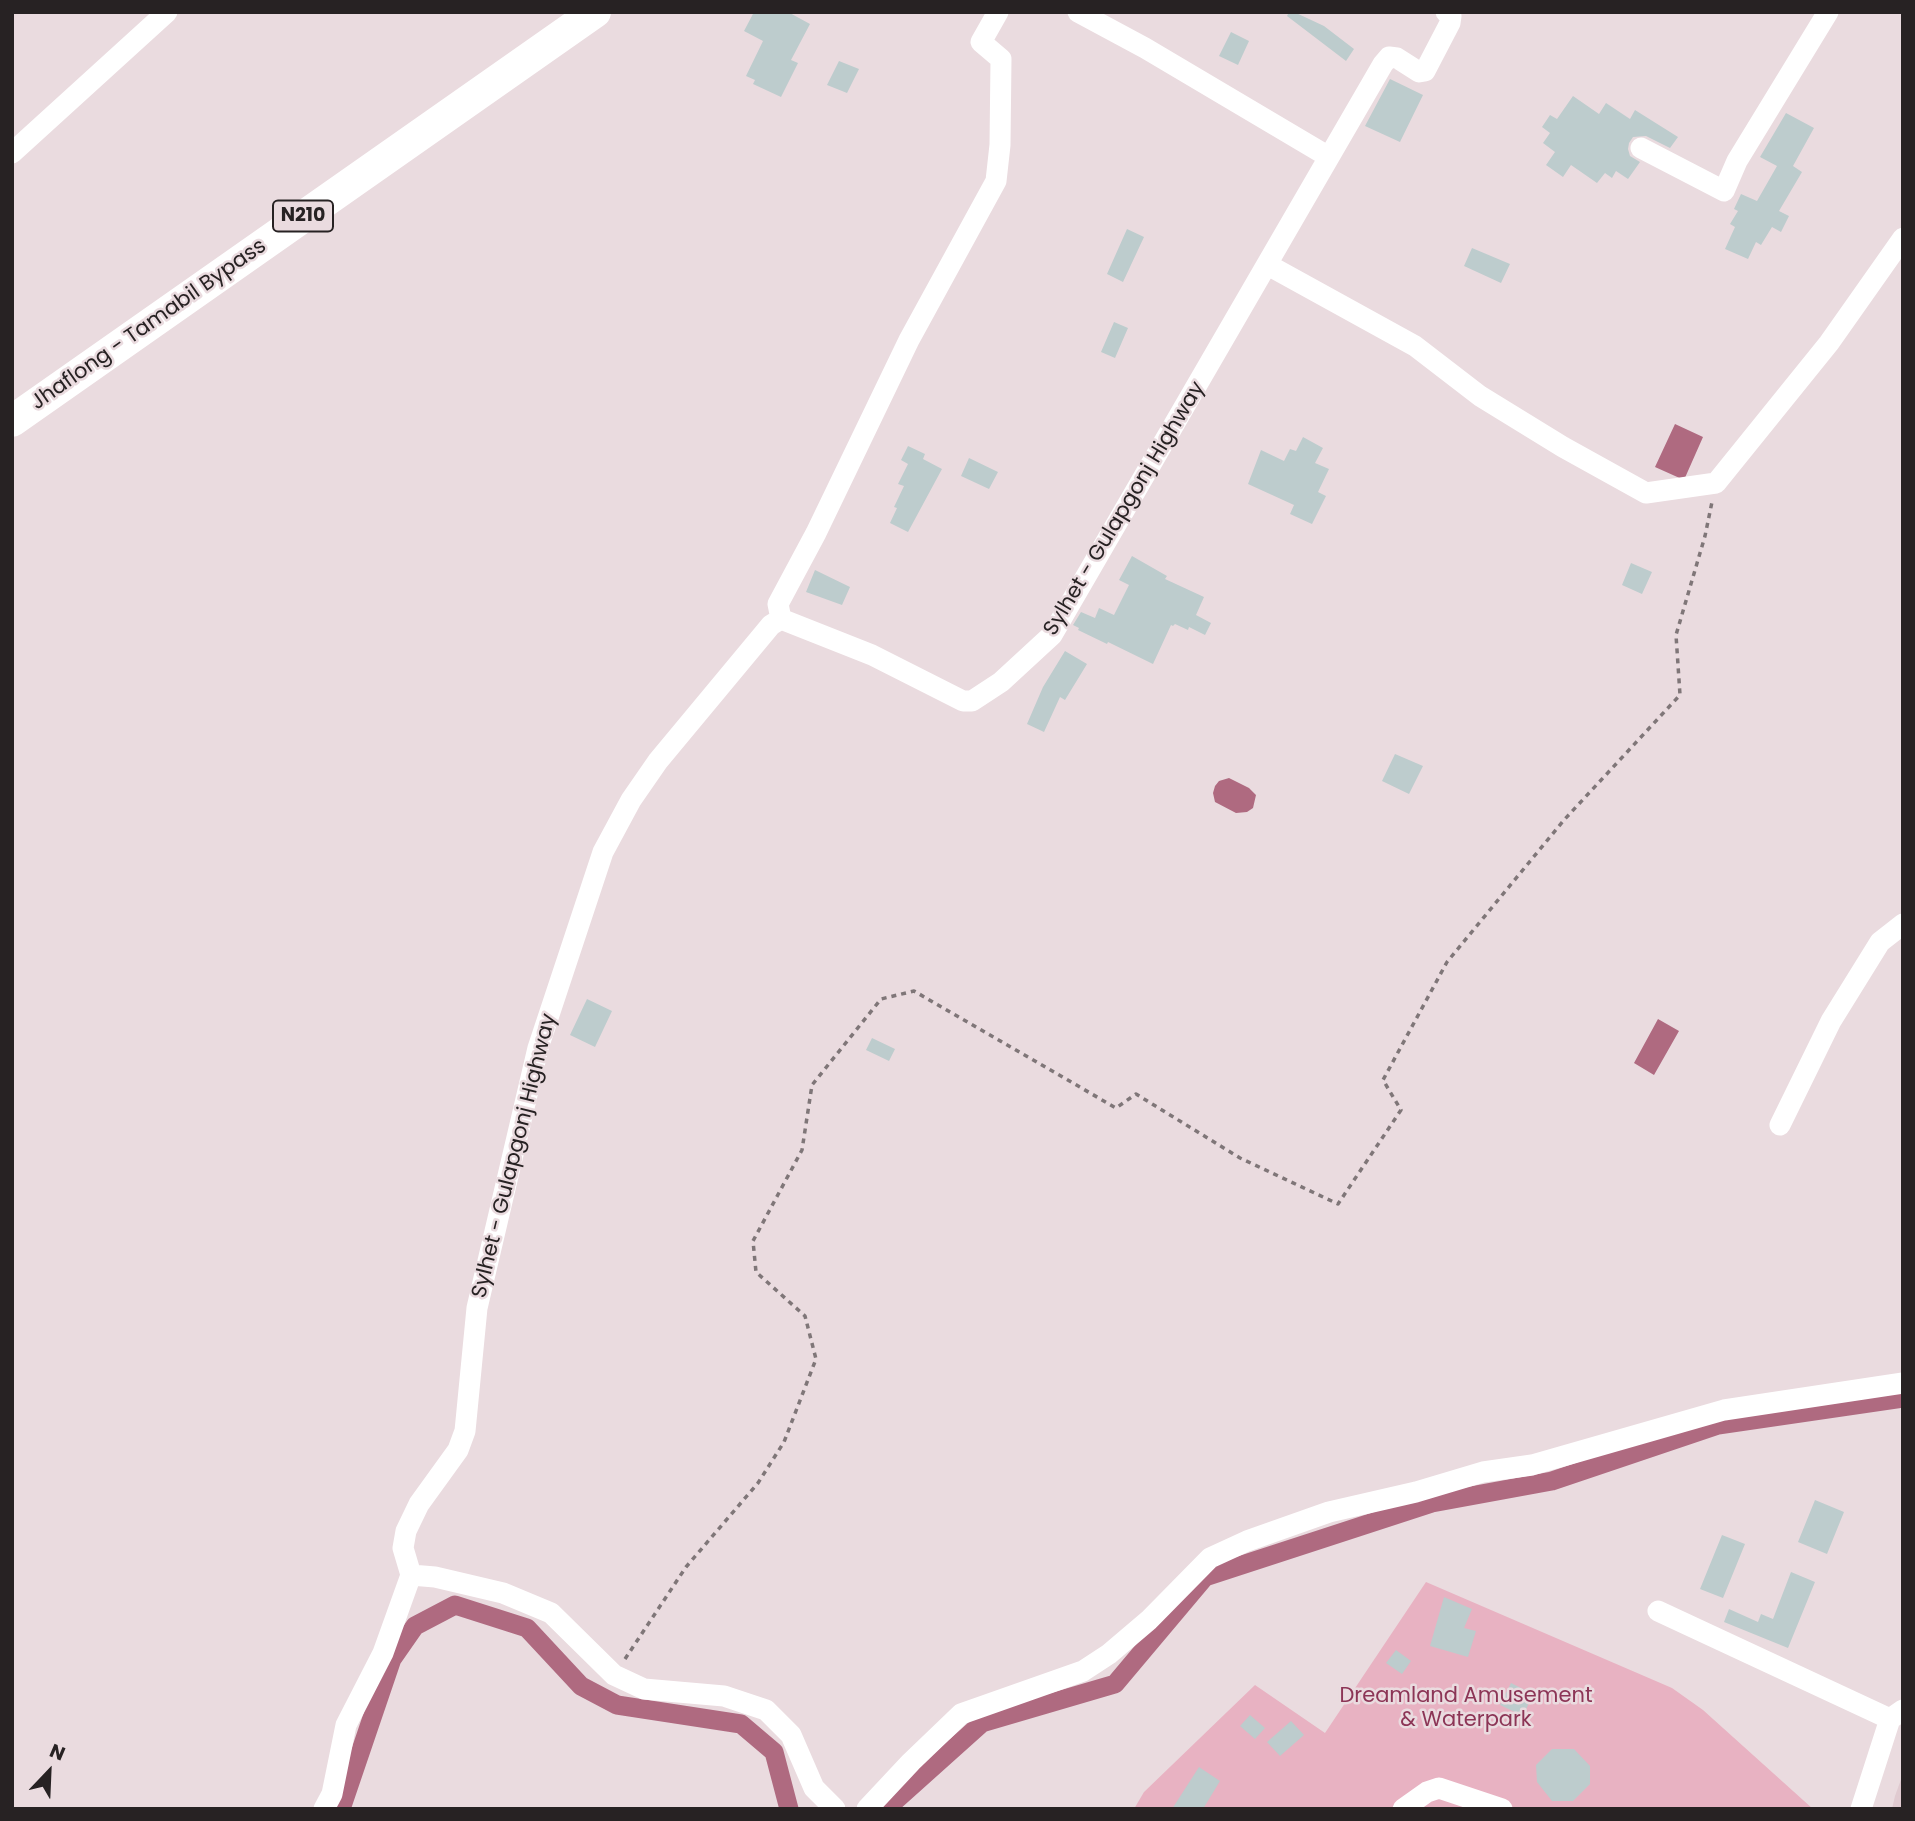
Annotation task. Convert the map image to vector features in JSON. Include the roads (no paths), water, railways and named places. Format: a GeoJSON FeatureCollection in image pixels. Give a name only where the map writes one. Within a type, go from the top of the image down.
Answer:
{"type":"FeatureCollection","features":[{"type":"Feature","properties":{"kind":"highway","name":"Jhaflong - Tamabil Bypass"},"geometry":{"type":"LineString","coordinates":[[12,421],[596,12]]}},
{"type":"Feature","properties":{"kind":"street"},"geometry":{"type":"LineString","coordinates":[[12,153],[167,12]]}},
{"type":"Feature","properties":{"kind":"street"},"geometry":{"type":"LineString","coordinates":[[781,619],[778,604],[827,510],[909,340],[996,181],[1000,145],[1001,59],[982,42],[998,12]]}},
{"type":"Feature","properties":{"kind":"street"},"geometry":{"type":"LineString","coordinates":[[1078,12],[1145,48],[1329,157]]}},
{"type":"Feature","properties":{"kind":"street","name":"Sylhet - Gulapgonj Highway"},"geometry":{"type":"LineString","coordinates":[[411,1576],[403,1548],[406,1531],[419,1504],[458,1450],[465,1431],[477,1308],[538,1048],[603,852],[631,800],[658,761],[771,625],[781,619],[872,655],[963,701],[972,701],[1001,682],[1059,627],[1383,64],[1389,57],[1396,58],[1419,72],[1425,71],[1450,23],[1451,16],[1446,12]]}},
{"type":"Feature","properties":{"kind":"street"},"geometry":{"type":"LineString","coordinates":[[1641,148],[1724,191],[1737,161],[1828,12]]}},
{"type":"Feature","properties":{"kind":"street"},"geometry":{"type":"LineString","coordinates":[[1268,265],[1415,346],[1480,396],[1563,447],[1646,493],[1716,483],[1829,342],[1903,238]]}},
{"type":"Feature","properties":{"kind":"street"},"geometry":{"type":"LineString","coordinates":[[1780,1125],[1831,1021],[1880,942],[1903,924]]}},
{"type":"Feature","properties":{"kind":"street"},"geometry":{"type":"LineString","coordinates":[[867,1809],[961,1714],[1083,1671],[1109,1654],[1149,1620],[1210,1558],[1247,1541],[1329,1512],[1416,1492],[1483,1472],[1532,1465],[1724,1410],[1903,1383]]}},
{"type":"Feature","properties":{"kind":"street"},"geometry":{"type":"LineString","coordinates":[[324,1809],[332,1794],[346,1725],[383,1653],[411,1576],[435,1577],[503,1593],[551,1613],[614,1675],[643,1689],[724,1696],[766,1710],[791,1735],[814,1788],[835,1809]]}},
{"type":"Feature","properties":{"kind":"street"},"geometry":{"type":"LineString","coordinates":[[1658,1611],[1896,1714],[1861,1809]]}},
{"type":"Feature","properties":{"kind":"street"},"geometry":{"type":"LineString","coordinates":[[1403,1809],[1427,1792],[1439,1788],[1502,1809]]}},
{"type":"Feature","properties":{"kind":"waterway"},"geometry":{"type":"LineString","coordinates":[[886,1809],[982,1723],[1115,1684],[1205,1577],[1432,1503],[1552,1481],[1718,1425],[1903,1398]]}},
{"type":"Feature","properties":{"kind":"waterway"},"geometry":{"type":"LineString","coordinates":[[341,1809],[392,1659],[415,1626],[455,1605],[527,1628],[581,1686],[617,1705],[741,1724],[774,1752],[789,1809]]}},
{"type":"Feature","properties":{"kind":"park label","name":"Dreamland Amusement & Waterpark"},"geometry":{"type":"Point","coordinates":[1466,1709]}}]}
